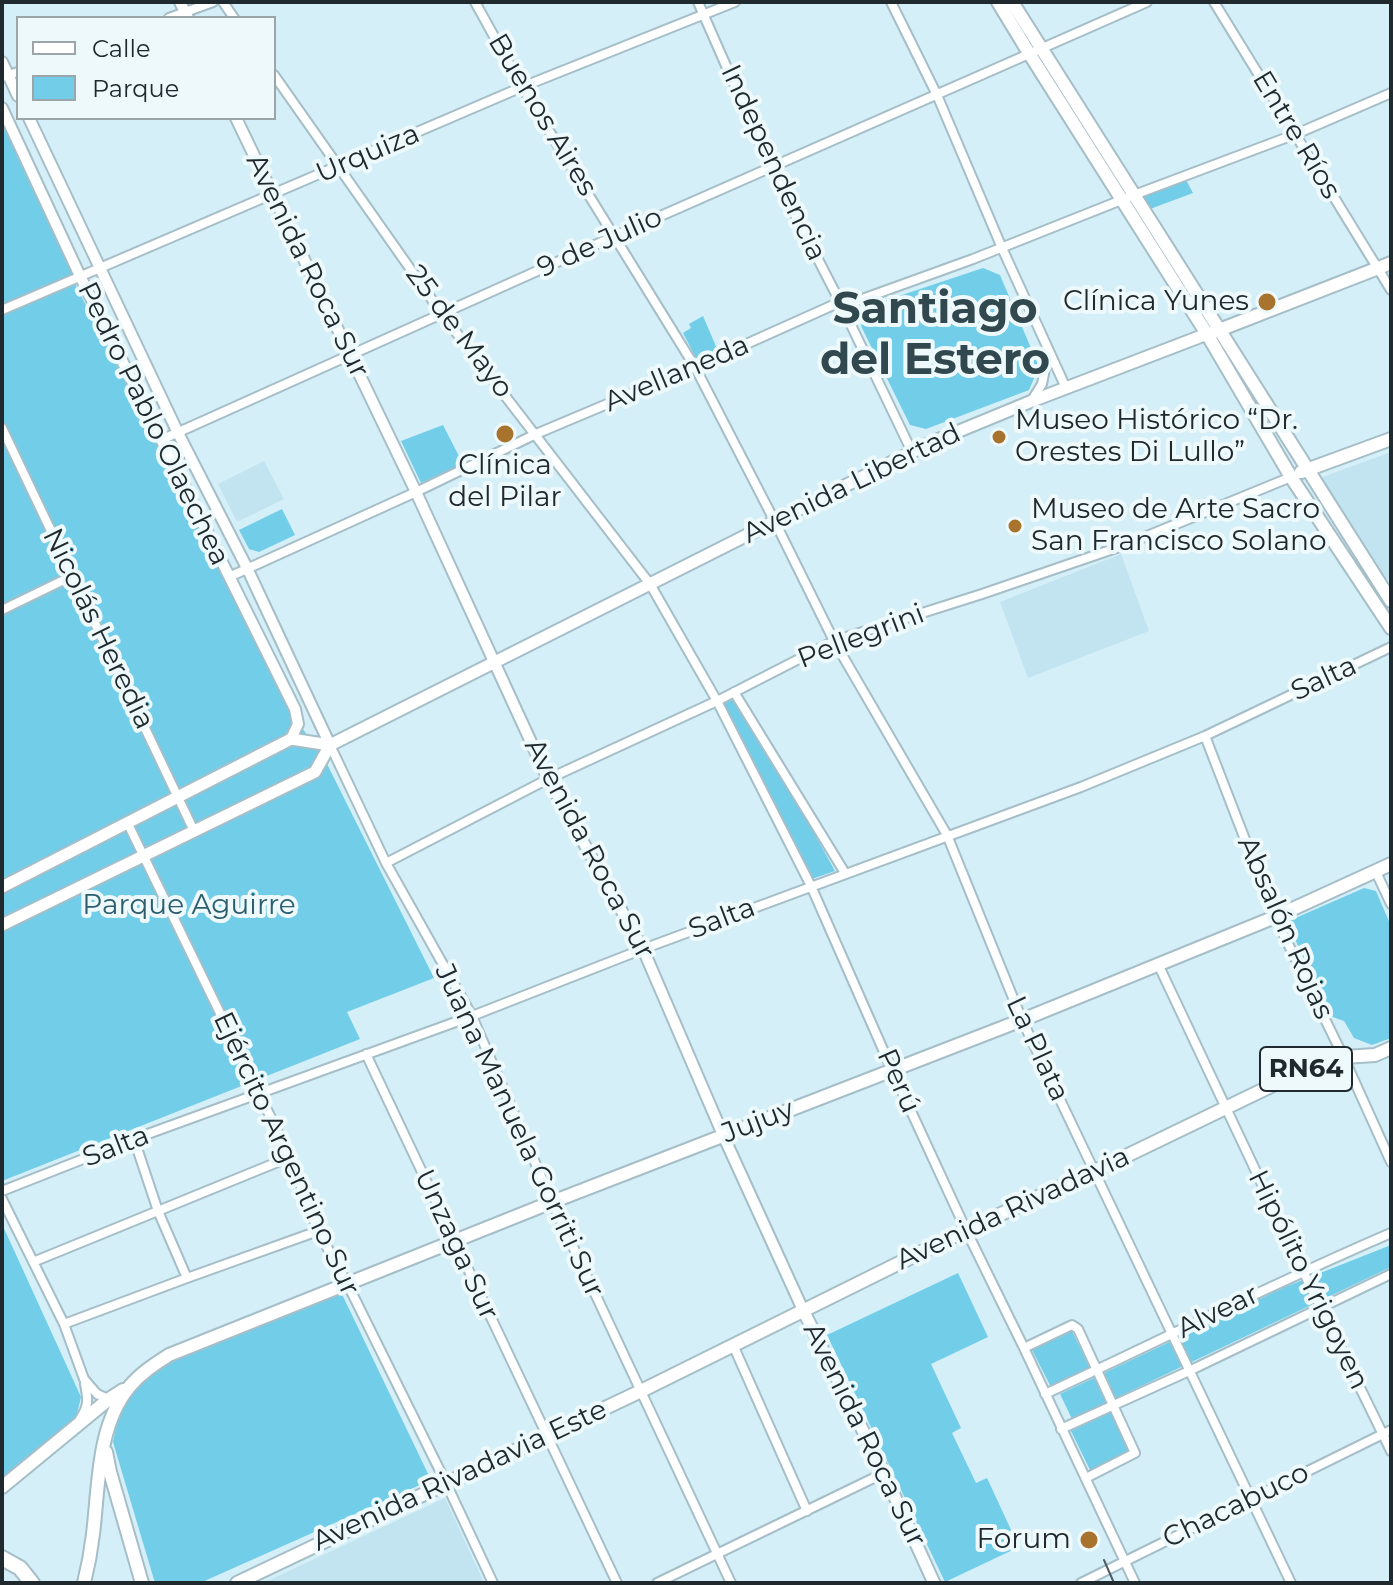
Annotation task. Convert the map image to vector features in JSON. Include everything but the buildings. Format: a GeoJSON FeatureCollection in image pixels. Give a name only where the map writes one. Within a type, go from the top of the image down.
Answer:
{"type":"FeatureCollection","features":[{"type":"Feature","properties":{"kind":"highway"},"geometry":{"type":"LineString","coordinates":[[2,1558],[20,1568],[32,1583]]}},
{"type":"Feature","properties":{"kind":"main road"},"geometry":{"type":"LineString","coordinates":[[998,2],[1134,195],[1391,601]]}},
{"type":"Feature","properties":{"kind":"main road"},"geometry":{"type":"LineString","coordinates":[[1012,2],[1034,51],[1121,200],[1207,334],[1291,477],[1391,628]]}},
{"type":"Feature","properties":{"kind":"main road","name":"Avenida Libertad"},"geometry":{"type":"LineString","coordinates":[[330,745],[930,443],[1391,263]]}},
{"type":"Feature","properties":{"kind":"main road","name":"Pellegrini"},"geometry":{"type":"LineString","coordinates":[[1291,477],[1391,439]]}},
{"type":"Feature","properties":{"kind":"main road"},"geometry":{"type":"LineString","coordinates":[[2,887],[291,739],[330,745],[315,772],[2,925]]}},
{"type":"Feature","properties":{"kind":"main road","name":"Jujuy"},"geometry":{"type":"LineString","coordinates":[[113,1402],[142,1373],[169,1355],[552,1202],[1022,1020],[1275,917],[1391,864]]}},
{"type":"Feature","properties":{"kind":"main road","name":"Avenida Rivadavia"},"geometry":{"type":"LineString","coordinates":[[641,1391],[966,1230],[1329,1058],[1375,1055],[1391,1048]]}},
{"type":"Feature","properties":{"kind":"main road","name":"Avenida Roca Sur"},"geometry":{"type":"LineString","coordinates":[[803,1310],[884,1473],[934,1583]]}},
{"type":"Feature","properties":{"kind":"main road","name":"Avenida Rivadavia Este"},"geometry":{"type":"LineString","coordinates":[[237,1583],[641,1391]]}},
{"type":"Feature","properties":{"kind":"main road"},"geometry":{"type":"LineString","coordinates":[[2,1487],[75,1427],[113,1402]]}},
{"type":"Feature","properties":{"kind":"main road"},"geometry":{"type":"LineString","coordinates":[[84,1583],[113,1402]]}},
{"type":"Feature","properties":{"kind":"main road"},"geometry":{"type":"LineString","coordinates":[[105,1444],[142,1583]]}},
{"type":"Feature","properties":{"kind":"street"},"geometry":{"type":"LineString","coordinates":[[184,11],[213,2]]}},
{"type":"Feature","properties":{"kind":"street","name":"Buenos Aires"},"geometry":{"type":"LineString","coordinates":[[475,2],[522,87],[695,367],[774,520]]}},
{"type":"Feature","properties":{"kind":"street","name":"Independencia"},"geometry":{"type":"LineString","coordinates":[[698,2],[771,168],[912,452]]}},
{"type":"Feature","properties":{"kind":"street","name":"Urquiza"},"geometry":{"type":"LineString","coordinates":[[2,310],[522,87],[735,2]]}},
{"type":"Feature","properties":{"kind":"street"},"geometry":{"type":"LineString","coordinates":[[891,2],[937,95],[1066,388]]}},
{"type":"Feature","properties":{"kind":"street","name":"9 de Julio"},"geometry":{"type":"LineString","coordinates":[[161,440],[1147,2]]}},
{"type":"Feature","properties":{"kind":"street","name":"Entre Ríos"},"geometry":{"type":"LineString","coordinates":[[1214,2],[1391,290]]}},
{"type":"Feature","properties":{"kind":"street"},"geometry":{"type":"LineString","coordinates":[[2,62],[9,74]]}},
{"type":"Feature","properties":{"kind":"street","name":"25 de Mayo"},"geometry":{"type":"LineString","coordinates":[[276,78],[442,314],[650,584]]}},
{"type":"Feature","properties":{"kind":"street","name":"Avellaneda"},"geometry":{"type":"LineString","coordinates":[[229,577],[536,434],[840,302],[854,302],[1002,248],[1296,134],[1391,93]]}},
{"type":"Feature","properties":{"kind":"street","name":"Pedro Pablo Olaechea"},"geometry":{"type":"LineString","coordinates":[[2,108],[80,276],[295,709],[298,724],[291,739]]}},
{"type":"Feature","properties":{"kind":"street","name":"Pedro Pablo Olaechea"},"geometry":{"type":"LineString","coordinates":[[30,120],[330,745]]}},
{"type":"Feature","properties":{"kind":"street","name":"Avenida Roca Sur"},"geometry":{"type":"LineString","coordinates":[[237,120],[416,492],[548,779],[643,949],[803,1310]]}},
{"type":"Feature","properties":{"kind":"street"},"geometry":{"type":"LineString","coordinates":[[1032,401],[1042,384],[1048,352]]}},
{"type":"Feature","properties":{"kind":"street","name":"Nicolás Heredia"},"geometry":{"type":"LineString","coordinates":[[2,428],[194,831]]}},
{"type":"Feature","properties":{"kind":"street","name":"Pellegrini"},"geometry":{"type":"LineString","coordinates":[[386,863],[548,779],[717,701],[834,641],[1125,545],[1291,477]]}},
{"type":"Feature","properties":{"kind":"street","name":"La Plata"},"geometry":{"type":"LineString","coordinates":[[774,520],[834,641],[947,835],[1022,1020],[1291,1583]]}},
{"type":"Feature","properties":{"kind":"street"},"geometry":{"type":"LineString","coordinates":[[2,610],[72,576]]}},
{"type":"Feature","properties":{"kind":"street","name":"Perú"},"geometry":{"type":"LineString","coordinates":[[650,584],[717,701],[811,886],[966,1230],[1135,1583]]}},
{"type":"Feature","properties":{"kind":"street","name":"Salta"},"geometry":{"type":"LineString","coordinates":[[2,1191],[259,1092],[472,1016],[845,873],[1081,787],[1205,736],[1391,647]]}},
{"type":"Feature","properties":{"kind":"street"},"geometry":{"type":"LineString","coordinates":[[734,692],[845,873]]}},
{"type":"Feature","properties":{"kind":"street","name":"Absalón Rojas"},"geometry":{"type":"LineString","coordinates":[[1205,736],[1275,917],[1391,1162]]}},
{"type":"Feature","properties":{"kind":"street","name":"Juana Manuela Gorriti Sur"},"geometry":{"type":"LineString","coordinates":[[330,745],[386,863],[472,1016],[552,1202],[731,1583]]}},
{"type":"Feature","properties":{"kind":"street","name":"Ejército Argentino Sur"},"geometry":{"type":"LineString","coordinates":[[128,824],[290,1157],[318,1231],[347,1283],[493,1583]]}},
{"type":"Feature","properties":{"kind":"street"},"geometry":{"type":"LineString","coordinates":[[1376,872],[1391,904]]}},
{"type":"Feature","properties":{"kind":"street","name":"Hipólito Yrigoyen"},"geometry":{"type":"LineString","coordinates":[[1158,964],[1303,1271],[1387,1432],[1391,1451]]}},
{"type":"Feature","properties":{"kind":"street","name":"Unzaga Sur"},"geometry":{"type":"LineString","coordinates":[[366,1054],[617,1583]]}},
{"type":"Feature","properties":{"kind":"street"},"geometry":{"type":"LineString","coordinates":[[134,1139],[158,1211],[187,1278]]}},
{"type":"Feature","properties":{"kind":"street"},"geometry":{"type":"LineString","coordinates":[[33,1262],[290,1157]]}},
{"type":"Feature","properties":{"kind":"street"},"geometry":{"type":"LineString","coordinates":[[2,1199],[64,1324],[84,1379],[88,1406],[75,1427]]}},
{"type":"Feature","properties":{"kind":"street"},"geometry":{"type":"LineString","coordinates":[[64,1324],[318,1231]]}},
{"type":"Feature","properties":{"kind":"street","name":"Alvear"},"geometry":{"type":"LineString","coordinates":[[1045,1394],[1303,1271],[1391,1233]]}},
{"type":"Feature","properties":{"kind":"street","name":"Alvear"},"geometry":{"type":"LineString","coordinates":[[1061,1429],[1391,1274]]}},
{"type":"Feature","properties":{"kind":"street"},"geometry":{"type":"LineString","coordinates":[[1024,1348],[1072,1325],[1076,1326],[1114,1405],[1135,1453],[1086,1478]]}},
{"type":"Feature","properties":{"kind":"street"},"geometry":{"type":"LineString","coordinates":[[733,1345],[807,1511]]}},
{"type":"Feature","properties":{"kind":"street"},"geometry":{"type":"LineString","coordinates":[[84,1379],[97,1394],[113,1402]]}},
{"type":"Feature","properties":{"kind":"street","name":"Chacabuco"},"geometry":{"type":"LineString","coordinates":[[1081,1583],[1387,1432]]}},
{"type":"Feature","properties":{"kind":"street"},"geometry":{"type":"LineString","coordinates":[[657,1583],[884,1473]]}},
{"type":"Feature","properties":{"kind":"shaded area"},"geometry":{"type":"Polygon","coordinates":[[[1391,452],[1391,578],[1384,581],[1320,478],[1391,452]]]}},
{"type":"Feature","properties":{"kind":"shaded area"},"geometry":{"type":"Polygon","coordinates":[[[264,461],[284,499],[237,522],[218,484],[264,461]]]}},
{"type":"Feature","properties":{"kind":"shaded area"},"geometry":{"type":"Polygon","coordinates":[[[1121,554],[1149,631],[1028,678],[1000,602],[1121,554]]]}},
{"type":"Feature","properties":{"kind":"shaded area"},"geometry":{"type":"Polygon","coordinates":[[[445,1498],[484,1583],[263,1583],[445,1498]]]}},
{"type":"Feature","properties":{"kind":"green space","name":"Parque Aguirre"},"geometry":{"type":"Polygon","coordinates":[[[2,121],[75,274],[71,276],[302,728],[323,756],[434,978],[347,1012],[360,1039],[2,1181],[2,121]]]}},
{"type":"Feature","properties":{"kind":"green space"},"geometry":{"type":"Polygon","coordinates":[[[1184,176],[1193,193],[1150,209],[1140,194],[1184,176]]]}},
{"type":"Feature","properties":{"kind":"green space"},"geometry":{"type":"Polygon","coordinates":[[[983,268],[1000,275],[1039,367],[1029,390],[926,429],[910,425],[861,326],[869,306],[983,268]]]}},
{"type":"Feature","properties":{"kind":"green space"},"geometry":{"type":"Polygon","coordinates":[[[703,316],[718,351],[697,360],[683,333],[691,328],[689,324],[703,316]]]}},
{"type":"Feature","properties":{"kind":"green space"},"geometry":{"type":"Polygon","coordinates":[[[443,425],[463,464],[421,483],[401,441],[443,425]]]}},
{"type":"Feature","properties":{"kind":"green space"},"geometry":{"type":"Polygon","coordinates":[[[282,509],[295,535],[259,552],[249,549],[239,530],[282,509]]]}},
{"type":"Feature","properties":{"kind":"green space"},"geometry":{"type":"Polygon","coordinates":[[[737,693],[835,871],[806,881],[720,700],[737,693]]]}},
{"type":"Feature","properties":{"kind":"green space"},"geometry":{"type":"Polygon","coordinates":[[[1364,888],[1376,891],[1391,926],[1391,1038],[1372,1045],[1354,1038],[1344,1021],[1330,1016],[1289,926],[1291,920],[1364,888]]]}},
{"type":"Feature","properties":{"kind":"green space"},"geometry":{"type":"Polygon","coordinates":[[[2,1224],[81,1397],[77,1414],[65,1429],[2,1479],[2,1224]]]}},
{"type":"Feature","properties":{"kind":"green space"},"geometry":{"type":"Polygon","coordinates":[[[1391,1245],[1391,1267],[1072,1419],[1060,1394],[1285,1287],[1391,1245]]]}},
{"type":"Feature","properties":{"kind":"green space"},"geometry":{"type":"Polygon","coordinates":[[[958,1273],[988,1337],[931,1364],[961,1428],[952,1433],[976,1483],[987,1478],[1019,1547],[945,1582],[827,1335],[958,1273]]]}},
{"type":"Feature","properties":{"kind":"green space"},"geometry":{"type":"Polygon","coordinates":[[[340,1290],[431,1480],[200,1583],[155,1583],[113,1442],[119,1413],[139,1383],[175,1360],[340,1290]]]}},
{"type":"Feature","properties":{"kind":"green space"},"geometry":{"type":"Polygon","coordinates":[[[1072,1331],[1090,1368],[1051,1387],[1032,1350],[1072,1331]]]}},
{"type":"Feature","properties":{"kind":"green space"},"geometry":{"type":"Polygon","coordinates":[[[1111,1412],[1130,1451],[1090,1470],[1071,1431],[1111,1412]]]}},
{"type":"Feature","properties":{"kind":"tram line"},"geometry":{"type":"LineString","coordinates":[[1104,1560],[1114,1583]]}},
{"type":"Feature","properties":{"kind":"place","name":"Clínica Yunes"},"geometry":{"type":"Point","coordinates":[1267,302]}},
{"type":"Feature","properties":{"kind":"place","name":"Clínica del Pilar"},"geometry":{"type":"Point","coordinates":[505,434]}},
{"type":"Feature","properties":{"kind":"place","name":"Museo Histórico “Dr. Orestes Di Lullo”"},"geometry":{"type":"Point","coordinates":[999,437]}},
{"type":"Feature","properties":{"kind":"place","name":"Museo de Arte Sacro San Francisco Solano"},"geometry":{"type":"Point","coordinates":[1015,526]}},
{"type":"Feature","properties":{"kind":"place","name":"Forum"},"geometry":{"type":"Point","coordinates":[1089,1540]}},
{"type":"Feature","properties":{"kind":"district","name":"Santiago del Estero"},"geometry":{"type":"Point","coordinates":[935,336]}}]}
